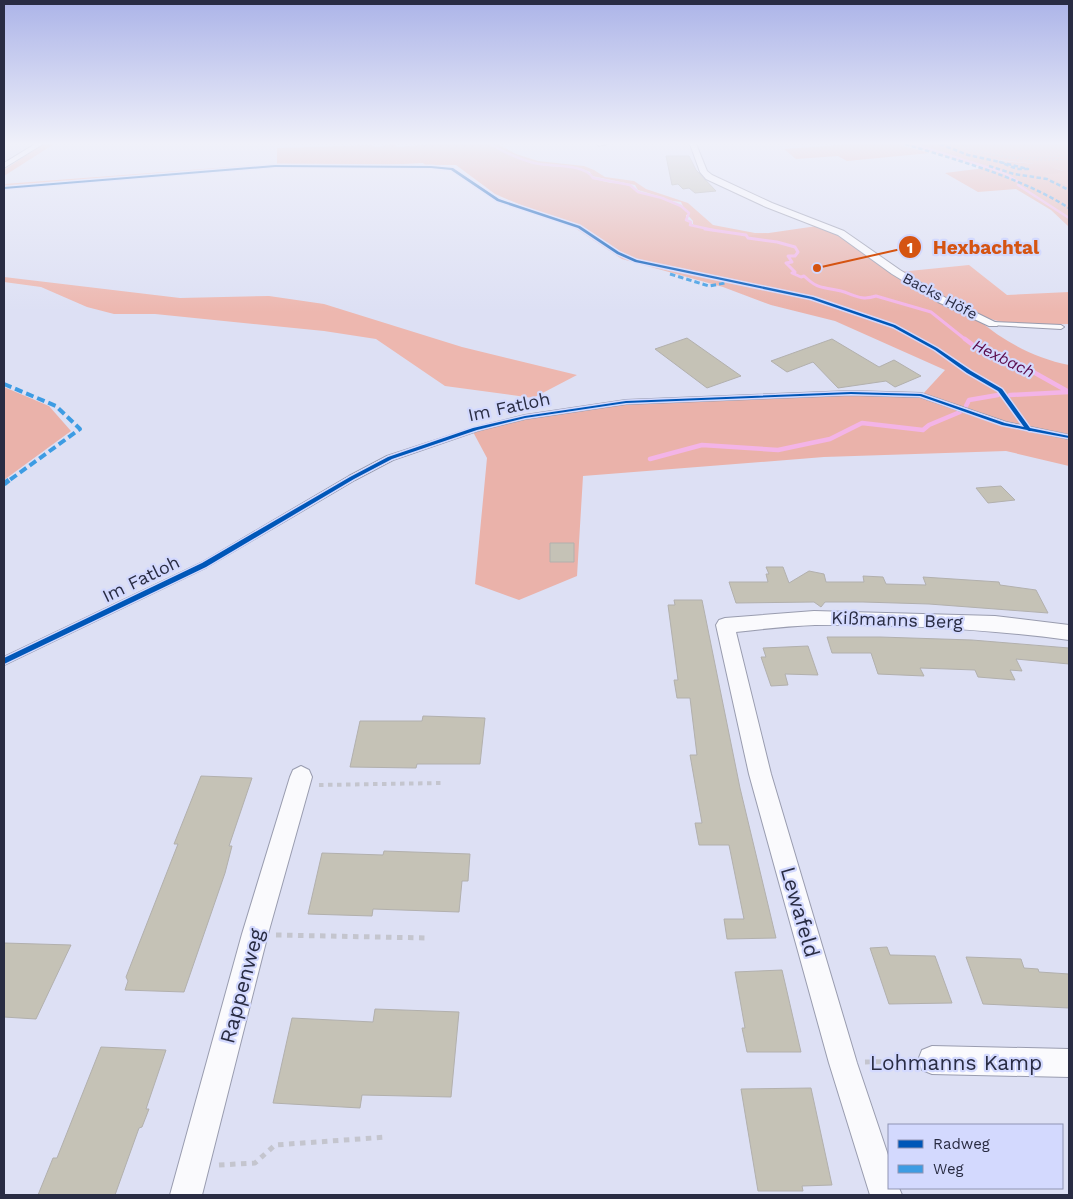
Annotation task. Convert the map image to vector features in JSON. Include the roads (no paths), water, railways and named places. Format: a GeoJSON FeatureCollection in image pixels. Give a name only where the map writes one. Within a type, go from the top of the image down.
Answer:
{"type":"FeatureCollection","features":[{"type":"Feature","properties":{"kind":"street","name":"Backs Höfe"},"geometry":{"type":"LineString","coordinates":[[756,200],[841,233],[904,277],[942,300],[992,324]]}},
{"type":"Feature","properties":{"kind":"street","name":"Kißmanns Berg"},"geometry":{"type":"LineString","coordinates":[[725,625],[814,618],[920,620],[995,623],[1069,632]]}},
{"type":"Feature","properties":{"kind":"street","name":"Lewafeld"},"geometry":{"type":"LineString","coordinates":[[725,625],[760,774],[843,1063],[886,1195]]}},
{"type":"Feature","properties":{"kind":"street","name":"Rappenweg"},"geometry":{"type":"LineString","coordinates":[[186,1195],[255,934],[300,781]]}},
{"type":"Feature","properties":{"kind":"street","name":"Lohmanns Kamp"},"geometry":{"type":"LineString","coordinates":[[932,1060],[1069,1063]]}},
{"type":"Feature","properties":{"kind":"lane"},"geometry":{"type":"LineString","coordinates":[[992,324],[1061,327]]}},
{"type":"Feature","properties":{"kind":"lane","name":"Im Fatloh"},"geometry":{"type":"LineString","coordinates":[[4,661],[204,565],[352,478],[390,458],[473,429],[525,417],[626,402],[851,393],[913,395],[930,397],[1004,424],[1069,437]]}},
{"type":"Feature","properties":{"kind":"waterway","name":"Hexbach"},"geometry":{"type":"LineString","coordinates":[[667,200],[681,206],[689,213],[686,220],[691,222],[690,225],[713,230]]}},
{"type":"Feature","properties":{"kind":"waterway","name":"Hexbach"},"geometry":{"type":"LineString","coordinates":[[1041,200],[1069,218]]}},
{"type":"Feature","properties":{"kind":"waterway","name":"Hexbach"},"geometry":{"type":"LineString","coordinates":[[705,229],[746,235],[748,238],[777,242],[795,247],[798,252],[795,256],[788,256],[792,262],[786,263],[795,272],[792,273],[801,277],[804,276],[821,287],[862,298],[876,296],[931,312],[966,340]]}},
{"type":"Feature","properties":{"kind":"waterway","name":"Hexbach"},"geometry":{"type":"LineString","coordinates":[[965,339],[977,348],[1014,364],[1019,364],[1069,392],[1010,395]]}},
{"type":"Feature","properties":{"kind":"waterway"},"geometry":{"type":"LineString","coordinates":[[966,406],[969,400],[998,395]]}},
{"type":"Feature","properties":{"kind":"waterway"},"geometry":{"type":"LineString","coordinates":[[650,459],[702,445],[778,450],[830,439],[862,423],[923,430],[929,425],[960,412]]}},
{"type":"Feature","properties":{"kind":"place","name":"Hexbachtal"},"geometry":{"type":"Point","coordinates":[817,268]}}]}
